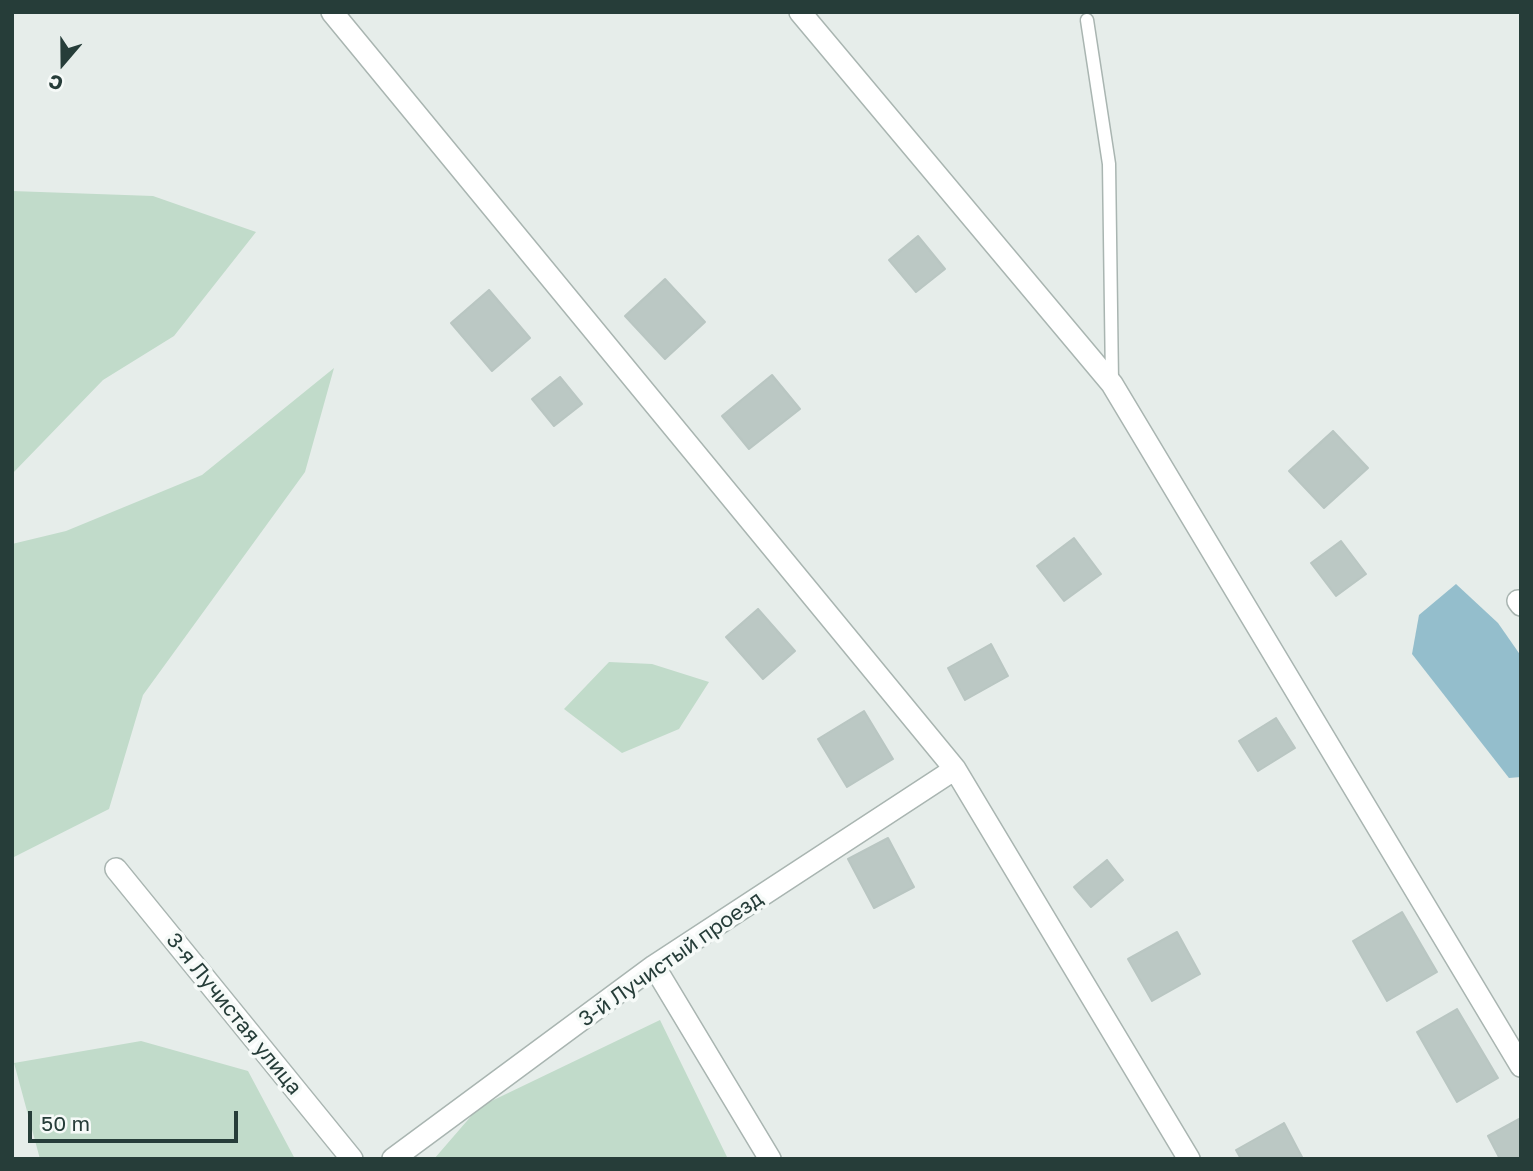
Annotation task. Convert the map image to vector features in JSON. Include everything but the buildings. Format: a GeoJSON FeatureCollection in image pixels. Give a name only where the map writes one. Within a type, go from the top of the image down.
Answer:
{"type":"FeatureCollection","features":[{"type":"Feature","properties":{"kind":"street"},"geometry":{"type":"LineString","coordinates":[[331,12],[955,769],[1189,1159]]}},
{"type":"Feature","properties":{"kind":"street"},"geometry":{"type":"LineString","coordinates":[[800,12],[1112,384],[1521,1066]]}},
{"type":"Feature","properties":{"kind":"street","name":"3-й Лучистый проезд"},"geometry":{"type":"LineString","coordinates":[[393,1159],[654,966],[955,769]]}},
{"type":"Feature","properties":{"kind":"street","name":"3-я Лучистая улица"},"geometry":{"type":"LineString","coordinates":[[116,869],[352,1159]]}},
{"type":"Feature","properties":{"kind":"street"},"geometry":{"type":"LineString","coordinates":[[654,966],[770,1159]]}},
{"type":"Feature","properties":{"kind":"lane"},"geometry":{"type":"LineString","coordinates":[[1087,20],[1109,164],[1112,384]]}},
{"type":"Feature","properties":{"kind":"green space"},"geometry":{"type":"Polygon","coordinates":[[[12,191],[153,196],[256,232],[174,336],[103,380],[12,474],[12,191]]]}},
{"type":"Feature","properties":{"kind":"green space"},"geometry":{"type":"Polygon","coordinates":[[[334,368],[305,472],[143,695],[109,809],[12,858],[12,544],[66,531],[202,475],[334,368]]]}},
{"type":"Feature","properties":{"kind":"green space"},"geometry":{"type":"Polygon","coordinates":[[[609,662],[652,664],[709,682],[679,729],[622,753],[564,709],[609,662]]]}},
{"type":"Feature","properties":{"kind":"green space"},"geometry":{"type":"Polygon","coordinates":[[[660,1020],[728,1159],[434,1159],[479,1107],[660,1020]]]}},
{"type":"Feature","properties":{"kind":"green space"},"geometry":{"type":"Polygon","coordinates":[[[141,1041],[248,1071],[295,1159],[40,1159],[14,1063],[141,1041]]]}},
{"type":"Feature","properties":{"kind":"water"},"geometry":{"type":"Polygon","coordinates":[[[1456,584],[1498,623],[1521,656],[1521,777],[1509,778],[1412,654],[1419,615],[1456,584]]]}}]}
